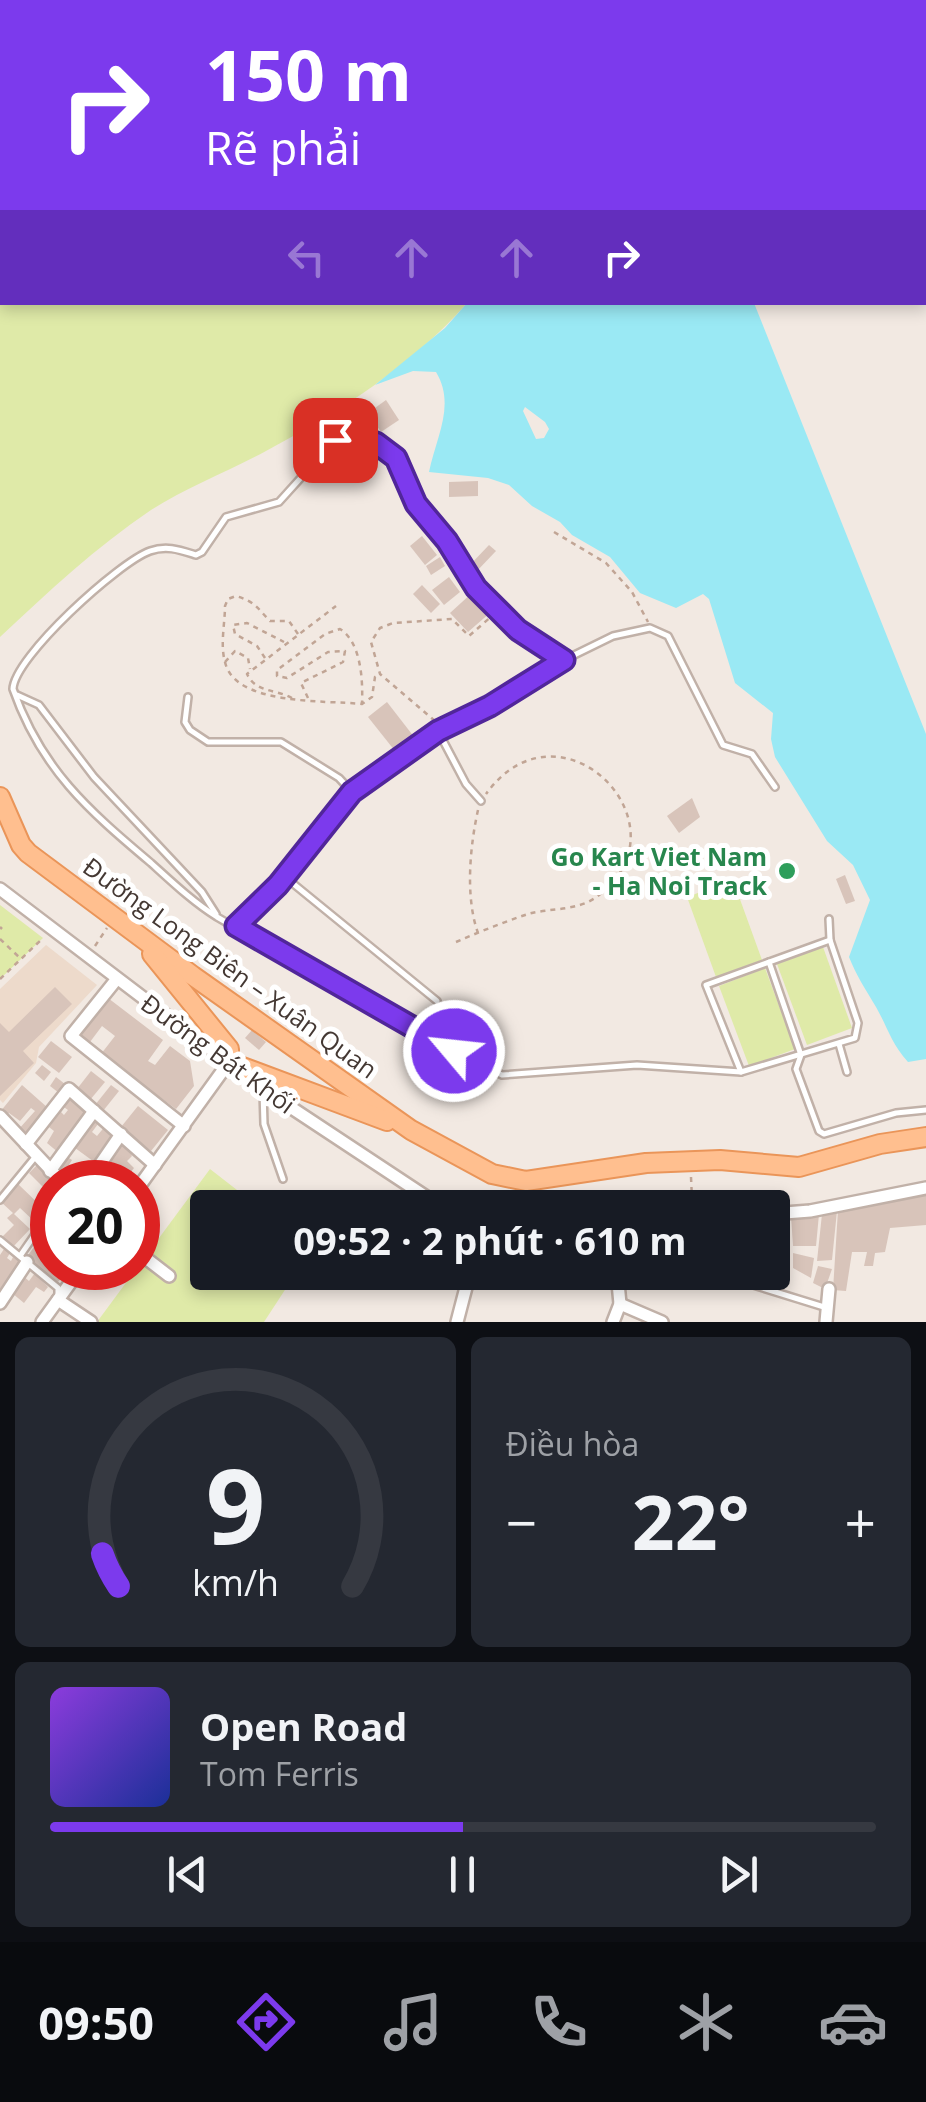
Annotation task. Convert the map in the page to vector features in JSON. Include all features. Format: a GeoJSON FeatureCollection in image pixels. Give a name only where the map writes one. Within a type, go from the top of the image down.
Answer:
{"type":"FeatureCollection","features":[{"type":"Feature","properties":{"kind":"main road","name":"Đường Long Biên – Xuân Quan"},"geometry":{"type":"LineString","coordinates":[[0,798],[28,853],[411,1130],[492,1174],[526,1182],[665,1162],[720,1160],[799,1167],[880,1144],[926,1137]]}},
{"type":"Feature","properties":{"kind":"main road"},"geometry":{"type":"LineString","coordinates":[[136,934],[229,1049],[229,1062],[411,1130]]}},
{"type":"Feature","properties":{"kind":"street","name":"Đường Bát Khối"},"geometry":{"type":"LineString","coordinates":[[0,889],[262,1089],[416,1190]]}},
{"type":"Feature","properties":{"kind":"street"},"geometry":{"type":"LineString","coordinates":[[116,980],[71,1036],[184,1126]]}},
{"type":"Feature","properties":{"kind":"street"},"geometry":{"type":"LineString","coordinates":[[159,1160],[229,1062]]}},
{"type":"Feature","properties":{"kind":"street"},"geometry":{"type":"LineString","coordinates":[[26,1144],[70,1090],[150,1160]]}},
{"type":"Feature","properties":{"kind":"street"},"geometry":{"type":"LineString","coordinates":[[58,1160],[94,1111]]}},
{"type":"Feature","properties":{"kind":"street"},"geometry":{"type":"LineString","coordinates":[[0,1116],[41,1160]]}},
{"type":"Feature","properties":{"kind":"street"},"geometry":{"type":"LineString","coordinates":[[103,1160],[121,1134]]}},
{"type":"Feature","properties":{"kind":"street"},"geometry":{"type":"LineString","coordinates":[[790,1213],[926,1188]]}},
{"type":"Feature","properties":{"kind":"street"},"geometry":{"type":"LineString","coordinates":[[0,1303],[23,1259]]}},
{"type":"Feature","properties":{"kind":"street"},"geometry":{"type":"LineString","coordinates":[[160,1269],[169,1276]]}},
{"type":"Feature","properties":{"kind":"street"},"geometry":{"type":"LineString","coordinates":[[826,1322],[828,1289]]}},
{"type":"Feature","properties":{"kind":"street"},"geometry":{"type":"LineString","coordinates":[[42,1322],[65,1290]]}},
{"type":"Feature","properties":{"kind":"street"},"geometry":{"type":"LineString","coordinates":[[457,1322],[465,1290]]}},
{"type":"Feature","properties":{"kind":"street"},"geometry":{"type":"LineString","coordinates":[[614,1322],[620,1304],[619,1290]]}},
{"type":"Feature","properties":{"kind":"street"},"geometry":{"type":"LineString","coordinates":[[58,1300],[91,1322]]}},
{"type":"Feature","properties":{"kind":"street"},"geometry":{"type":"LineString","coordinates":[[620,1304],[662,1322]]}},
{"type":"Feature","properties":{"kind":"lane"},"geometry":{"type":"LineString","coordinates":[[564,660],[518,630],[476,588],[447,541],[416,504],[396,458],[376,443],[348,436],[335,440],[274,506],[226,516],[202,552],[162,548],[127,563],[33,650],[14,678],[15,694],[44,754],[68,789],[186,894],[217,917],[430,1039],[502,1074],[637,1065],[741,1072],[854,1038],[858,1023],[830,940],[830,919]]}},
{"type":"Feature","properties":{"kind":"lane"},"geometry":{"type":"LineString","coordinates":[[236,926],[285,877],[352,792],[438,731],[614,636],[650,628],[668,636],[722,745],[752,754],[775,787]]}},
{"type":"Feature","properties":{"kind":"lane"},"geometry":{"type":"LineString","coordinates":[[15,694],[39,705],[94,777],[202,892],[217,917]]}},
{"type":"Feature","properties":{"kind":"lane"},"geometry":{"type":"LineString","coordinates":[[188,698],[185,722],[196,736],[208,742],[280,742],[339,778],[352,792]]}},
{"type":"Feature","properties":{"kind":"lane"},"geometry":{"type":"LineString","coordinates":[[438,731],[466,784],[480,800]]}},
{"type":"Feature","properties":{"kind":"lane"},"geometry":{"type":"LineString","coordinates":[[285,877],[437,1001]]}},
{"type":"Feature","properties":{"kind":"lane"},"geometry":{"type":"LineString","coordinates":[[741,1072],[706,985],[830,940]]}},
{"type":"Feature","properties":{"kind":"lane"},"geometry":{"type":"LineString","coordinates":[[769,962],[800,1055],[796,1069],[819,1130],[824,1134],[896,1113],[926,1110]]}},
{"type":"Feature","properties":{"kind":"lane"},"geometry":{"type":"LineString","coordinates":[[839,1044],[847,1072]]}},
{"type":"Feature","properties":{"kind":"lane"},"geometry":{"type":"LineString","coordinates":[[262,1089],[264,1124],[284,1179]]}},
{"type":"Feature","properties":{"kind":"lane"},"geometry":{"type":"LineString","coordinates":[[0,1200],[37,1155]]}},
{"type":"Feature","properties":{"kind":"lane"},"geometry":{"type":"LineString","coordinates":[[0,1240],[58,1288],[58,1300]]}},
{"type":"Feature","properties":{"kind":"lane"},"geometry":{"type":"LineString","coordinates":[[23,1259],[30,1247]]}},
{"type":"Feature","properties":{"kind":"lane"},"geometry":{"type":"LineString","coordinates":[[769,1290],[827,1308]]}},
{"type":"Feature","properties":{"kind":"path"},"geometry":{"type":"LineString","coordinates":[[554,532],[606,563],[632,592],[650,628]]}},
{"type":"Feature","properties":{"kind":"path"},"geometry":{"type":"LineString","coordinates":[[298,634],[289,621],[270,621],[264,610],[236,596],[228,600],[224,662],[228,671],[243,687],[267,696],[362,704],[369,702],[375,677],[380,674]]}},
{"type":"Feature","properties":{"kind":"path"},"geometry":{"type":"LineString","coordinates":[[293,698],[257,686],[248,680],[247,674],[336,606]]}},
{"type":"Feature","properties":{"kind":"path"},"geometry":{"type":"LineString","coordinates":[[438,731],[438,724],[426,711],[380,674],[371,642],[380,628],[392,623],[452,619],[469,636],[497,610]]}},
{"type":"Feature","properties":{"kind":"path"},"geometry":{"type":"LineString","coordinates":[[265,658],[258,646],[238,636],[233,625],[247,622],[285,643]]}},
{"type":"Feature","properties":{"kind":"path"},"geometry":{"type":"LineString","coordinates":[[308,699],[300,683],[342,662],[345,651],[328,652],[281,680],[276,676],[277,670],[325,634],[340,629],[351,637],[354,646],[362,704]]}},
{"type":"Feature","properties":{"kind":"path"},"geometry":{"type":"LineString","coordinates":[[224,662],[234,652],[241,652],[248,658],[250,671]]}},
{"type":"Feature","properties":{"kind":"path"},"geometry":{"type":"LineString","coordinates":[[456,942],[530,914],[593,900],[624,866],[628,850],[629,822],[620,796],[609,780],[590,767],[561,758],[532,759],[504,772],[480,800],[471,863],[472,904],[478,933]]}},
{"type":"Feature","properties":{"kind":"path"},"geometry":{"type":"LineString","coordinates":[[91,952],[108,926]]}},
{"type":"Feature","properties":{"kind":"path"},"geometry":{"type":"LineString","coordinates":[[0,979],[43,938]]}},
{"type":"Feature","properties":{"kind":"path"},"geometry":{"type":"LineString","coordinates":[[0,939],[20,959]]}},
{"type":"Feature","properties":{"kind":"path"},"geometry":{"type":"LineString","coordinates":[[690,1166],[692,1190]]}},
{"type":"Feature","properties":{"kind":"shaded area"},"geometry":{"type":"Polygon","coordinates":[[[46,945],[97,985],[39,1047],[36,1063],[3,1103],[0,989],[46,945]]]}},
{"type":"Feature","properties":{"kind":"green space"},"geometry":{"type":"Polygon","coordinates":[[[0,305],[465,305],[399,367],[347,403],[131,524],[73,570],[0,637],[0,305]]]}},
{"type":"Feature","properties":{"kind":"green space"},"geometry":{"type":"Polygon","coordinates":[[[733,880],[762,960],[716,977],[687,897],[733,880]]]}},
{"type":"Feature","properties":{"kind":"green space"},"geometry":{"type":"Polygon","coordinates":[[[0,905],[43,938],[0,979],[0,905]]]}},
{"type":"Feature","properties":{"kind":"green space"},"geometry":{"type":"Polygon","coordinates":[[[823,947],[852,1028],[807,1045],[777,964],[823,947]]]}},
{"type":"Feature","properties":{"kind":"green space"},"geometry":{"type":"Polygon","coordinates":[[[765,968],[795,1049],[749,1066],[719,986],[765,968]]]}},
{"type":"Feature","properties":{"kind":"green space"},"geometry":{"type":"Polygon","coordinates":[[[210,1169],[237,1190],[194,1190],[210,1169]]]}},
{"type":"Feature","properties":{"kind":"green space"},"geometry":{"type":"Polygon","coordinates":[[[190,1196],[190,1290],[285,1290],[264,1322],[97,1322],[121,1290],[160,1290],[160,1237],[190,1196]]]}},
{"type":"Feature","properties":{"kind":"water"},"geometry":{"type":"Polygon","coordinates":[[[465,305],[755,305],[926,734],[926,1059],[908,1062],[902,1055],[855,970],[849,957],[870,900],[853,865],[827,841],[775,757],[771,739],[773,713],[735,683],[709,599],[703,594],[676,608],[640,593],[610,557],[572,535],[509,485],[488,478],[429,472],[444,409],[442,384],[436,372],[413,371],[375,385],[445,328],[465,305]],[[525,407],[523,411],[536,439],[544,438],[549,429],[525,407]]]}},
{"type":"Feature","properties":{"kind":"building"},"geometry":{"type":"Polygon","coordinates":[[[386,400],[399,420],[381,432],[368,413],[386,400]]]}},
{"type":"Feature","properties":{"kind":"building"},"geometry":{"type":"Polygon","coordinates":[[[478,481],[478,496],[449,497],[449,482],[478,481]]]}},
{"type":"Feature","properties":{"kind":"building"},"geometry":{"type":"Polygon","coordinates":[[[422,536],[437,555],[425,565],[410,546],[422,536]]]}},
{"type":"Feature","properties":{"kind":"building"},"geometry":{"type":"Polygon","coordinates":[[[489,545],[496,551],[475,573],[468,567],[489,545]]]}},
{"type":"Feature","properties":{"kind":"building"},"geometry":{"type":"Polygon","coordinates":[[[440,557],[445,566],[431,575],[426,566],[440,557]]]}},
{"type":"Feature","properties":{"kind":"building"},"geometry":{"type":"Polygon","coordinates":[[[449,577],[460,592],[444,605],[432,590],[449,577]]]}},
{"type":"Feature","properties":{"kind":"building"},"geometry":{"type":"Polygon","coordinates":[[[422,585],[440,604],[431,613],[413,594],[422,585]]]}},
{"type":"Feature","properties":{"kind":"building"},"geometry":{"type":"Polygon","coordinates":[[[473,592],[491,612],[468,632],[450,613],[473,592]]]}},
{"type":"Feature","properties":{"kind":"building"},"geometry":{"type":"Polygon","coordinates":[[[387,702],[418,742],[399,756],[368,717],[387,702]]]}},
{"type":"Feature","properties":{"kind":"building"},"geometry":{"type":"Polygon","coordinates":[[[692,798],[700,817],[679,833],[667,816],[692,798]]]}},
{"type":"Feature","properties":{"kind":"building"},"geometry":{"type":"Polygon","coordinates":[[[845,875],[855,901],[846,904],[836,879],[845,875]]]}},
{"type":"Feature","properties":{"kind":"building"},"geometry":{"type":"Polygon","coordinates":[[[55,987],[72,1004],[23,1051],[34,1063],[0,1096],[0,1023],[9,1032],[55,987]]]}},
{"type":"Feature","properties":{"kind":"building"},"geometry":{"type":"Polygon","coordinates":[[[108,998],[163,1040],[148,1061],[155,1065],[170,1046],[190,1061],[194,1086],[176,1109],[101,1054],[115,1036],[102,1026],[90,1042],[80,1034],[108,998]]]}},
{"type":"Feature","properties":{"kind":"building"},"geometry":{"type":"Polygon","coordinates":[[[252,1030],[266,1042],[259,1050],[245,1038],[252,1030]]]}},
{"type":"Feature","properties":{"kind":"building"},"geometry":{"type":"Polygon","coordinates":[[[51,1041],[72,1057],[59,1073],[38,1057],[51,1041]]]}},
{"type":"Feature","properties":{"kind":"building"},"geometry":{"type":"Polygon","coordinates":[[[42,1065],[51,1072],[44,1081],[35,1073],[42,1065]]]}},
{"type":"Feature","properties":{"kind":"building"},"geometry":{"type":"Polygon","coordinates":[[[91,1071],[105,1082],[90,1100],[77,1089],[91,1071]]]}},
{"type":"Feature","properties":{"kind":"building"},"geometry":{"type":"Polygon","coordinates":[[[56,1077],[65,1084],[59,1093],[50,1086],[56,1077]]]}},
{"type":"Feature","properties":{"kind":"building"},"geometry":{"type":"Polygon","coordinates":[[[22,1085],[48,1108],[24,1135],[18,1130],[35,1111],[31,1108],[20,1121],[0,1112],[22,1085]]]}},
{"type":"Feature","properties":{"kind":"building"},"geometry":{"type":"Polygon","coordinates":[[[111,1085],[119,1091],[103,1111],[95,1105],[111,1085]]]}},
{"type":"Feature","properties":{"kind":"building"},"geometry":{"type":"Polygon","coordinates":[[[69,1095],[90,1112],[59,1153],[47,1143],[54,1131],[49,1127],[61,1112],[64,1115],[68,1110],[61,1105],[69,1095]]]}},
{"type":"Feature","properties":{"kind":"building"},"geometry":{"type":"Polygon","coordinates":[[[138,1106],[168,1130],[151,1151],[121,1127],[138,1106]]]}},
{"type":"Feature","properties":{"kind":"building"},"geometry":{"type":"Polygon","coordinates":[[[94,1115],[101,1120],[92,1132],[97,1136],[106,1125],[119,1135],[100,1160],[92,1160],[71,1145],[94,1115]]]}},
{"type":"Feature","properties":{"kind":"building"},"geometry":{"type":"Polygon","coordinates":[[[123,1141],[132,1156],[128,1160],[104,1160],[123,1141]]]}},
{"type":"Feature","properties":{"kind":"building"},"geometry":{"type":"Polygon","coordinates":[[[18,1184],[30,1196],[30,1217],[20,1208],[14,1214],[30,1229],[12,1248],[1,1238],[14,1225],[7,1218],[13,1213],[1,1202],[18,1184]]]}},
{"type":"Feature","properties":{"kind":"building"},"geometry":{"type":"Polygon","coordinates":[[[926,1193],[926,1225],[890,1228],[885,1252],[875,1253],[873,1266],[864,1266],[867,1252],[852,1252],[846,1291],[833,1290],[838,1210],[926,1193]]]}},
{"type":"Feature","properties":{"kind":"building"},"geometry":{"type":"Polygon","coordinates":[[[837,1211],[832,1260],[817,1261],[822,1214],[837,1211]]]}},
{"type":"Feature","properties":{"kind":"building"},"geometry":{"type":"Polygon","coordinates":[[[819,1214],[816,1246],[793,1246],[791,1216],[819,1214]]]}},
{"type":"Feature","properties":{"kind":"building"},"geometry":{"type":"Polygon","coordinates":[[[4,1249],[10,1253],[7,1258],[22,1263],[0,1292],[0,1255],[4,1249]]]}},
{"type":"Feature","properties":{"kind":"building"},"geometry":{"type":"Polygon","coordinates":[[[793,1253],[814,1258],[811,1278],[793,1268],[793,1253]]]}},
{"type":"Feature","properties":{"kind":"building"},"geometry":{"type":"Polygon","coordinates":[[[818,1266],[832,1269],[825,1289],[813,1283],[818,1266]]]}},
{"type":"Feature","properties":{"kind":"building"},"geometry":{"type":"Polygon","coordinates":[[[22,1275],[29,1281],[30,1290],[34,1290],[24,1303],[12,1293],[22,1275]]]}},
{"type":"Feature","properties":{"kind":"place","name":"Go Kart Viet Nam - Ha Noi Track"},"geometry":{"type":"Point","coordinates":[787,871]}},
{"type":"Feature","properties":{"kind":"route"},"geometry":{"type":"LineString","coordinates":[[335,440],[359,437],[376,443],[396,458],[416,504],[447,541],[476,588],[518,630],[564,660],[490,706],[438,731],[352,792],[278,885],[236,926],[454,1051]]}}]}
